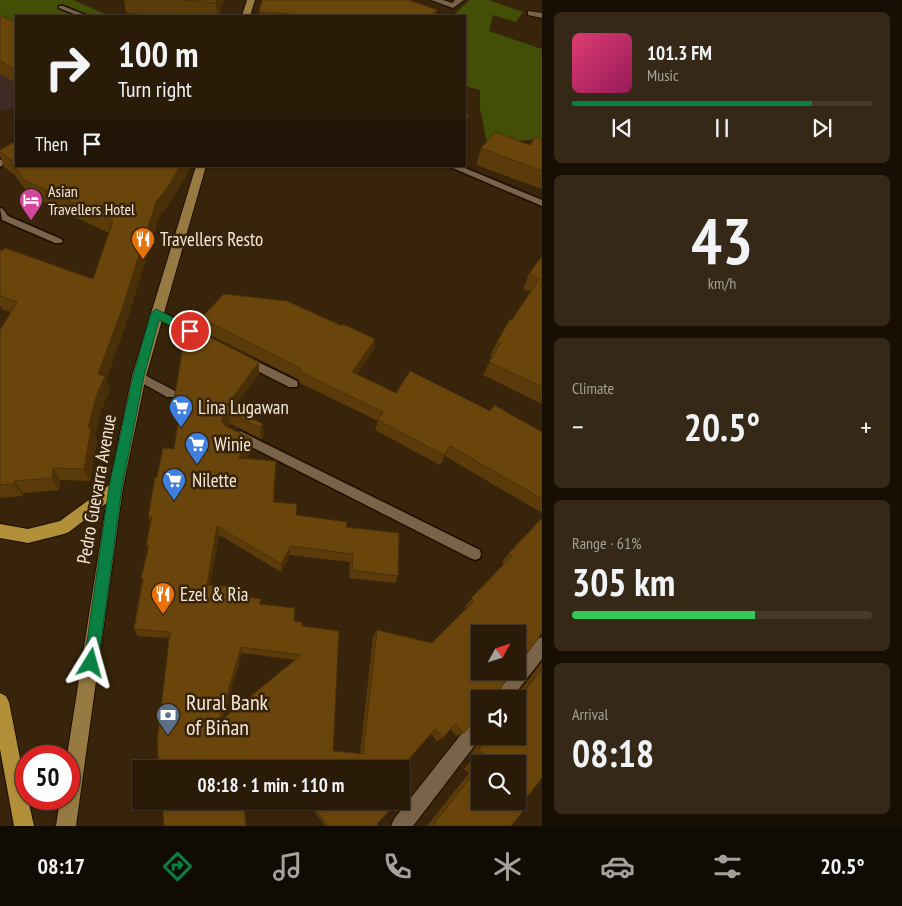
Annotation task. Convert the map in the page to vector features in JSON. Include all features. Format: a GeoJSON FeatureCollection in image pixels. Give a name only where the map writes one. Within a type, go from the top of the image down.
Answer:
{"type":"FeatureCollection","features":[{"type":"Feature","properties":{"kind":"main road"},"geometry":{"type":"LineString","coordinates":[[246,15],[251,0]]}},
{"type":"Feature","properties":{"kind":"main road","name":"Pedro Guevarra Avenue"},"geometry":{"type":"LineString","coordinates":[[66,826],[116,487],[138,376],[201,167]]}},
{"type":"Feature","properties":{"kind":"main road"},"geometry":{"type":"LineString","coordinates":[[0,531],[28,536],[64,527],[116,487]]}},
{"type":"Feature","properties":{"kind":"main road"},"geometry":{"type":"LineString","coordinates":[[0,702],[6,764],[24,826]]}},
{"type":"Feature","properties":{"kind":"street"},"geometry":{"type":"LineString","coordinates":[[434,0],[457,3]]}},
{"type":"Feature","properties":{"kind":"street"},"geometry":{"type":"LineString","coordinates":[[531,13],[542,16]]}},
{"type":"Feature","properties":{"kind":"street"},"geometry":{"type":"LineString","coordinates":[[507,690],[542,645]]}},
{"type":"Feature","properties":{"kind":"street"},"geometry":{"type":"LineString","coordinates":[[401,826],[471,736]]}},
{"type":"Feature","properties":{"kind":"lane"},"geometry":{"type":"LineString","coordinates":[[61,7],[81,15]]}},
{"type":"Feature","properties":{"kind":"lane"},"geometry":{"type":"LineString","coordinates":[[0,164],[15,153]]}},
{"type":"Feature","properties":{"kind":"lane"},"geometry":{"type":"LineString","coordinates":[[454,167],[542,203]]}},
{"type":"Feature","properties":{"kind":"lane"},"geometry":{"type":"LineString","coordinates":[[2,217],[58,241]]}},
{"type":"Feature","properties":{"kind":"lane"},"geometry":{"type":"LineString","coordinates":[[156,313],[216,344]]}},
{"type":"Feature","properties":{"kind":"lane"},"geometry":{"type":"LineString","coordinates":[[233,353],[293,384]]}},
{"type":"Feature","properties":{"kind":"lane"},"geometry":{"type":"LineString","coordinates":[[138,376],[171,394]]}},
{"type":"Feature","properties":{"kind":"lane"},"geometry":{"type":"LineString","coordinates":[[230,431],[475,554]]}},
{"type":"Feature","properties":{"kind":"shaded area"},"geometry":{"type":"Polygon","coordinates":[[[0,26],[15,34],[15,107],[0,112],[0,26]]]}},
{"type":"Feature","properties":{"kind":"green space"},"geometry":{"type":"Polygon","coordinates":[[[0,0],[73,0],[108,15],[15,15],[15,24],[0,19],[0,0]]]}},
{"type":"Feature","properties":{"kind":"green space"},"geometry":{"type":"Polygon","coordinates":[[[469,0],[489,0],[523,12],[516,22],[493,15],[489,31],[542,49],[542,139],[487,143],[480,109],[480,90],[466,86],[466,15],[454,15],[469,0]]]}},
{"type":"Feature","properties":{"kind":"building"},"geometry":{"type":"Polygon","coordinates":[[[180,0],[217,0],[216,3],[180,0]]]}},
{"type":"Feature","properties":{"kind":"building"},"geometry":{"type":"Polygon","coordinates":[[[262,0],[408,0],[438,10],[431,15],[292,15],[259,12],[262,0]]]}},
{"type":"Feature","properties":{"kind":"building"},"geometry":{"type":"Polygon","coordinates":[[[0,15],[15,22],[15,69],[0,61],[0,15]]]}},
{"type":"Feature","properties":{"kind":"building"},"geometry":{"type":"Polygon","coordinates":[[[495,132],[530,145],[536,137],[542,139],[542,171],[481,148],[495,132]]]}},
{"type":"Feature","properties":{"kind":"building"},"geometry":{"type":"Polygon","coordinates":[[[15,142],[15,167],[179,167],[168,187],[156,202],[122,309],[98,374],[105,376],[97,394],[88,428],[91,428],[84,469],[53,468],[52,478],[15,481],[14,484],[0,485],[0,330],[17,302],[0,296],[0,250],[2,251],[5,248],[93,279],[113,221],[24,180],[11,162],[13,161],[0,152],[0,150],[15,142]]]}},
{"type":"Feature","properties":{"kind":"building"},"geometry":{"type":"Polygon","coordinates":[[[542,256],[542,387],[489,362],[500,344],[497,342],[510,319],[512,320],[539,279],[529,274],[542,256]]]}},
{"type":"Feature","properties":{"kind":"building"},"geometry":{"type":"Polygon","coordinates":[[[224,294],[287,301],[375,339],[352,372],[396,393],[410,371],[490,411],[494,405],[542,432],[542,499],[450,446],[444,455],[378,420],[383,412],[301,372],[299,368],[201,318],[224,294]]]}},
{"type":"Feature","properties":{"kind":"building"},"geometry":{"type":"Polygon","coordinates":[[[192,328],[259,362],[227,405],[263,424],[260,428],[230,413],[223,416],[221,421],[224,425],[252,439],[238,458],[276,461],[273,502],[297,504],[296,515],[347,522],[346,527],[399,533],[398,576],[352,570],[353,554],[291,546],[281,564],[217,526],[207,585],[237,587],[236,596],[262,599],[259,604],[295,608],[294,621],[302,622],[302,626],[339,631],[333,751],[363,754],[377,630],[432,643],[474,601],[471,598],[512,556],[509,553],[542,518],[542,633],[526,655],[526,625],[471,625],[471,680],[506,680],[499,690],[471,690],[471,724],[464,733],[455,724],[443,738],[435,729],[410,760],[158,760],[157,742],[170,632],[134,629],[143,579],[141,578],[149,545],[146,545],[152,517],[148,517],[155,477],[157,477],[163,448],[174,449],[181,403],[174,400],[185,335],[192,328]],[[241,647],[219,722],[301,655],[241,647]]]}},
{"type":"Feature","properties":{"kind":"building"},"geometry":{"type":"Polygon","coordinates":[[[542,668],[542,778],[526,798],[526,755],[481,755],[483,753],[479,749],[482,745],[526,745],[526,690],[542,668]]]}},
{"type":"Feature","properties":{"kind":"building"},"geometry":{"type":"Polygon","coordinates":[[[471,777],[471,810],[524,810],[511,826],[432,826],[471,777]]]}},
{"type":"Feature","properties":{"kind":"building"},"geometry":{"type":"Polygon","coordinates":[[[163,810],[244,810],[246,826],[164,826],[163,810]]]}},
{"type":"Feature","properties":{"kind":"building"},"geometry":{"type":"Polygon","coordinates":[[[316,810],[390,810],[377,824],[379,826],[328,826],[316,810]]]}},
{"type":"Feature","properties":{"kind":"place","name":"Asian Travellers Hotel"},"geometry":{"type":"Point","coordinates":[31,221]}},
{"type":"Feature","properties":{"kind":"place","name":"Travellers Resto"},"geometry":{"type":"Point","coordinates":[143,260]}},
{"type":"Feature","properties":{"kind":"place","name":"Lina Lugawan"},"geometry":{"type":"Point","coordinates":[181,428]}},
{"type":"Feature","properties":{"kind":"place","name":"Winie"},"geometry":{"type":"Point","coordinates":[197,465]}},
{"type":"Feature","properties":{"kind":"place","name":"Nilette"},"geometry":{"type":"Point","coordinates":[174,501]}},
{"type":"Feature","properties":{"kind":"place","name":"Ezel & Ria"},"geometry":{"type":"Point","coordinates":[163,615]}},
{"type":"Feature","properties":{"kind":"place","name":"Rural Bank of Biñan"},"geometry":{"type":"Point","coordinates":[168,736]}},
{"type":"Feature","properties":{"kind":"route"},"geometry":{"type":"LineString","coordinates":[[91,663],[116,487],[138,376],[156,313],[190,331]]}}]}
